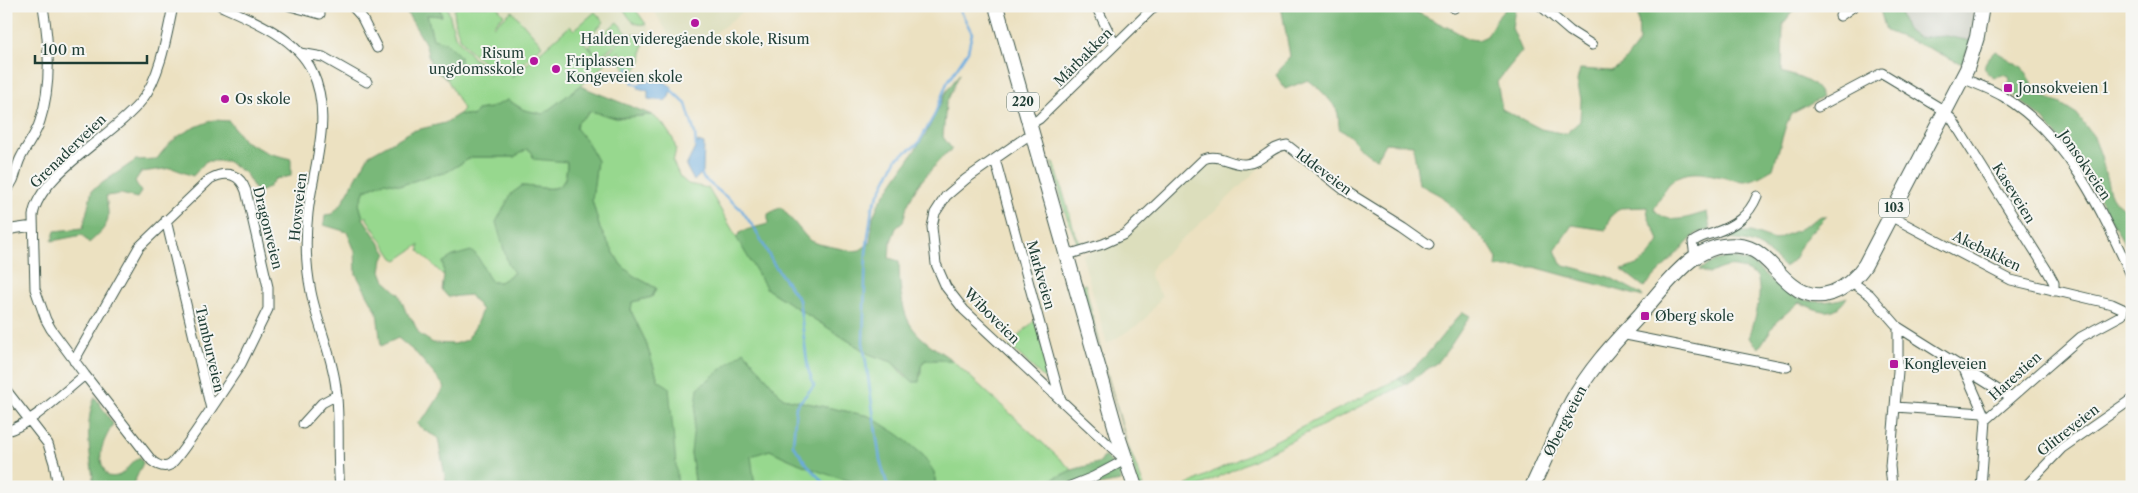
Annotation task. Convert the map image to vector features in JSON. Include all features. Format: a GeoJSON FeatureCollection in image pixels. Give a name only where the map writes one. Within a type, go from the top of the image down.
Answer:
{"type":"FeatureCollection","features":[{"type":"Feature","properties":{"kind":"main road","name":"220"},"geometry":{"type":"LineString","coordinates":[[996,6],[1117,433],[1135,487]]}},
{"type":"Feature","properties":{"kind":"main road","name":"Øbergveien"},"geometry":{"type":"LineString","coordinates":[[1532,487],[1572,401],[1604,354],[1695,257],[1722,246],[1751,249],[1769,261],[1791,285],[1808,294],[1821,295],[1832,293],[1852,282],[1865,265],[1964,74],[1977,37],[1982,6]]}},
{"type":"Feature","properties":{"kind":"street"},"geometry":{"type":"LineString","coordinates":[[6,190],[12,185],[20,160],[40,123],[47,89],[49,62],[43,6]]}},
{"type":"Feature","properties":{"kind":"street","name":"Grenaderveien"},"geometry":{"type":"LineString","coordinates":[[163,467],[158,466],[152,461],[51,330],[38,299],[34,280],[33,226],[35,206],[40,195],[132,110],[146,94],[164,46],[173,6]]}},
{"type":"Feature","properties":{"kind":"street","name":"Hovsveien"},"geometry":{"type":"LineString","coordinates":[[221,6],[270,31],[300,53],[307,61],[316,81],[322,120],[307,222],[309,275],[311,293],[329,355],[337,395],[340,487]]}},
{"type":"Feature","properties":{"kind":"street"},"geometry":{"type":"LineString","coordinates":[[290,6],[320,14]]}},
{"type":"Feature","properties":{"kind":"street"},"geometry":{"type":"LineString","coordinates":[[352,6],[361,16],[377,48]]}},
{"type":"Feature","properties":{"kind":"street"},"geometry":{"type":"LineString","coordinates":[[1096,6],[1115,45]]}},
{"type":"Feature","properties":{"kind":"street","name":"Mårbakken"},"geometry":{"type":"LineString","coordinates":[[1030,129],[1155,6]]}},
{"type":"Feature","properties":{"kind":"street"},"geometry":{"type":"LineString","coordinates":[[1541,6],[1570,31],[1592,45]]}},
{"type":"Feature","properties":{"kind":"street"},"geometry":{"type":"LineString","coordinates":[[1840,16],[1854,6]]}},
{"type":"Feature","properties":{"kind":"street","name":"Hovsveien"},"geometry":{"type":"LineString","coordinates":[[300,53],[323,56],[367,82]]}},
{"type":"Feature","properties":{"kind":"street"},"geometry":{"type":"LineString","coordinates":[[1818,106],[1882,74],[1944,112]]}},
{"type":"Feature","properties":{"kind":"street","name":"Jonsokveien"},"geometry":{"type":"LineString","coordinates":[[1964,74],[2004,97],[2031,118],[2064,153],[2098,208],[2132,276]]}},
{"type":"Feature","properties":{"kind":"street","name":"Kaseveien"},"geometry":{"type":"LineString","coordinates":[[1944,112],[1952,119],[2048,272],[2054,283],[2054,291]]}},
{"type":"Feature","properties":{"kind":"street","name":"Wiboveien"},"geometry":{"type":"LineString","coordinates":[[1030,129],[995,159],[954,188],[946,196],[935,212],[931,234],[936,264],[946,287],[964,310],[1125,460]]}},
{"type":"Feature","properties":{"kind":"street","name":"Iddeveien"},"geometry":{"type":"LineString","coordinates":[[1067,255],[1103,244],[1125,234],[1204,158],[1216,156],[1237,164],[1246,164],[1264,158],[1276,148],[1287,145],[1344,190],[1429,245]]}},
{"type":"Feature","properties":{"kind":"street","name":"Markveien"},"geometry":{"type":"LineString","coordinates":[[995,159],[1060,398]]}},
{"type":"Feature","properties":{"kind":"street","name":"Dragonveien"},"geometry":{"type":"LineString","coordinates":[[74,360],[134,255],[151,234],[210,179],[218,175],[228,174],[242,181],[268,287],[268,309],[241,364],[211,409]]}},
{"type":"Feature","properties":{"kind":"street","name":"Øbergveien"},"geometry":{"type":"LineString","coordinates":[[1695,257],[1692,242],[1726,228],[1742,218],[1754,204],[1757,196]]}},
{"type":"Feature","properties":{"kind":"street","name":"Akebakken"},"geometry":{"type":"LineString","coordinates":[[1890,216],[2011,280],[2120,306],[2124,311],[2118,318]]}},
{"type":"Feature","properties":{"kind":"street","name":"Tamburveien"},"geometry":{"type":"LineString","coordinates":[[163,467],[174,462],[211,409],[166,220]]}},
{"type":"Feature","properties":{"kind":"street"},"geometry":{"type":"LineString","coordinates":[[6,233],[33,226]]}},
{"type":"Feature","properties":{"kind":"street"},"geometry":{"type":"LineString","coordinates":[[1852,282],[1870,295],[1898,327],[2010,398]]}},
{"type":"Feature","properties":{"kind":"street","name":"Harestien"},"geometry":{"type":"LineString","coordinates":[[1981,487],[1984,416],[2010,398],[2081,337],[2118,318]]}},
{"type":"Feature","properties":{"kind":"street"},"geometry":{"type":"LineString","coordinates":[[1892,487],[1890,466],[1899,357],[1898,327]]}},
{"type":"Feature","properties":{"kind":"street"},"geometry":{"type":"LineString","coordinates":[[1621,334],[1787,366]]}},
{"type":"Feature","properties":{"kind":"street"},"geometry":{"type":"LineString","coordinates":[[1895,407],[1984,416],[1963,367]]}},
{"type":"Feature","properties":{"kind":"street"},"geometry":{"type":"LineString","coordinates":[[6,431],[30,419],[85,375]]}},
{"type":"Feature","properties":{"kind":"street"},"geometry":{"type":"LineString","coordinates":[[6,390],[40,432],[51,452],[58,487]]}},
{"type":"Feature","properties":{"kind":"street"},"geometry":{"type":"LineString","coordinates":[[303,424],[322,403],[337,395]]}},
{"type":"Feature","properties":{"kind":"street","name":"Glitreveien"},"geometry":{"type":"LineString","coordinates":[[2025,487],[2062,448],[2132,399]]}},
{"type":"Feature","properties":{"kind":"street"},"geometry":{"type":"LineString","coordinates":[[1103,440],[1117,433]]}},
{"type":"Feature","properties":{"kind":"street"},"geometry":{"type":"LineString","coordinates":[[1068,487],[1093,477],[1125,460]]}},
{"type":"Feature","properties":{"kind":"shaded area","name":"Risum ungdomsskole"},"geometry":{"type":"Polygon","coordinates":[[[439,6],[634,6],[650,29],[641,37],[633,39],[543,114],[524,110],[445,42],[439,41],[442,16],[439,6]]]}},
{"type":"Feature","properties":{"kind":"shaded area","name":"Halden videregående skole, Risum"},"geometry":{"type":"Polygon","coordinates":[[[651,6],[750,6],[703,41],[669,35],[651,6]]]}},
{"type":"Feature","properties":{"kind":"shaded area"},"geometry":{"type":"Polygon","coordinates":[[[1899,6],[1974,6],[1971,41],[1946,36],[1919,38],[1905,28],[1899,6]]]}},
{"type":"Feature","properties":{"kind":"shaded area"},"geometry":{"type":"Polygon","coordinates":[[[1207,160],[1247,168],[1262,165],[1221,205],[1154,264],[1150,273],[1151,279],[1162,296],[1144,321],[1107,344],[1082,255],[1120,242],[1207,160]]]}},
{"type":"Feature","properties":{"kind":"green space"},"geometry":{"type":"Polygon","coordinates":[[[403,6],[439,6],[442,16],[427,15],[433,39],[445,42],[460,56],[460,66],[447,79],[432,69],[425,43],[403,6]]]}},
{"type":"Feature","properties":{"kind":"green space"},"geometry":{"type":"Polygon","coordinates":[[[439,6],[447,6],[455,36],[474,59],[496,73],[517,71],[511,78],[570,26],[574,30],[595,12],[604,22],[583,41],[600,60],[589,46],[617,22],[627,33],[602,55],[603,57],[629,34],[649,35],[643,45],[641,61],[631,76],[621,63],[620,51],[580,86],[543,114],[524,110],[508,100],[490,108],[477,110],[473,116],[459,114],[463,109],[447,79],[460,66],[445,42],[433,40],[427,15],[442,16],[439,6]]]}},
{"type":"Feature","properties":{"kind":"green space"},"geometry":{"type":"Polygon","coordinates":[[[459,6],[497,6],[504,15],[494,26],[512,11],[542,45],[515,68],[508,70],[491,66],[469,50],[460,37],[454,10],[459,6]]]}},
{"type":"Feature","properties":{"kind":"green space"},"geometry":{"type":"Polygon","coordinates":[[[622,6],[633,6],[646,24],[634,22],[622,6]]]}},
{"type":"Feature","properties":{"kind":"green space"},"geometry":{"type":"Polygon","coordinates":[[[1281,6],[1404,6],[1469,39],[1478,40],[1487,36],[1497,18],[1507,7],[1515,8],[1512,28],[1522,51],[1497,82],[1502,109],[1541,129],[1566,134],[1580,121],[1581,99],[1577,81],[1580,69],[1612,71],[1623,63],[1639,42],[1638,11],[1634,6],[1797,6],[1783,24],[1782,72],[1811,83],[1822,98],[1791,114],[1773,169],[1763,175],[1744,181],[1697,173],[1687,174],[1670,183],[1654,209],[1660,215],[1672,219],[1686,218],[1707,212],[1710,230],[1697,233],[1644,287],[1622,270],[1644,260],[1659,241],[1650,221],[1647,207],[1620,208],[1611,216],[1606,230],[1572,225],[1555,250],[1561,264],[1609,277],[1641,294],[1643,297],[1534,267],[1496,267],[1497,258],[1489,245],[1441,196],[1419,184],[1413,145],[1385,143],[1377,158],[1371,156],[1350,136],[1340,130],[1337,110],[1312,83],[1308,80],[1285,89],[1276,75],[1290,56],[1281,6]]]}},
{"type":"Feature","properties":{"kind":"green space"},"geometry":{"type":"Polygon","coordinates":[[[1879,6],[1898,6],[1905,28],[1919,38],[1946,36],[1971,41],[1962,64],[1886,31],[1879,6]]]}},
{"type":"Feature","properties":{"kind":"green space"},"geometry":{"type":"Polygon","coordinates":[[[1995,51],[2022,67],[2038,94],[2061,104],[2077,114],[2094,137],[2101,156],[2110,193],[2116,202],[2132,215],[2132,257],[2091,184],[2044,120],[2005,88],[2010,81],[2009,76],[2002,74],[1994,78],[1986,71],[1986,62],[1995,51]]]}},
{"type":"Feature","properties":{"kind":"green space"},"geometry":{"type":"Polygon","coordinates":[[[960,73],[946,104],[943,137],[952,149],[943,156],[918,185],[907,206],[903,222],[896,228],[890,244],[889,258],[899,261],[904,311],[910,324],[924,340],[952,360],[925,360],[921,366],[919,382],[913,382],[892,362],[869,354],[767,289],[736,237],[742,231],[768,224],[768,214],[781,207],[809,240],[852,251],[860,250],[870,243],[873,217],[879,203],[926,134],[946,92],[960,73]]]}},
{"type":"Feature","properties":{"kind":"green space"},"geometry":{"type":"Polygon","coordinates":[[[580,86],[652,115],[616,118],[591,111],[577,123],[576,128],[588,143],[597,161],[592,200],[600,229],[621,265],[634,276],[656,288],[652,297],[632,302],[631,311],[645,340],[658,380],[669,387],[678,487],[450,487],[446,482],[438,438],[424,430],[417,423],[429,412],[445,387],[417,354],[398,338],[381,346],[377,312],[356,274],[355,251],[347,232],[324,225],[325,215],[332,214],[342,203],[369,155],[412,131],[445,123],[459,114],[473,116],[477,110],[490,108],[508,100],[524,110],[543,114],[580,86]],[[527,149],[514,157],[472,157],[445,173],[428,176],[402,185],[384,182],[365,190],[359,204],[363,218],[387,254],[383,259],[381,271],[385,281],[399,294],[406,312],[419,334],[433,343],[455,344],[467,340],[482,310],[470,295],[448,297],[442,290],[443,262],[453,256],[471,251],[477,257],[492,282],[500,282],[514,273],[508,264],[496,222],[512,193],[522,186],[555,188],[564,181],[567,162],[533,159],[532,152],[527,149]]]}},
{"type":"Feature","properties":{"kind":"green space"},"geometry":{"type":"Polygon","coordinates":[[[591,111],[616,118],[652,115],[663,124],[673,139],[676,149],[673,162],[680,177],[688,184],[708,188],[767,289],[869,354],[892,362],[905,377],[921,376],[921,366],[925,360],[952,360],[1072,470],[1036,487],[936,487],[934,472],[869,416],[783,398],[744,351],[691,453],[696,487],[678,487],[658,380],[645,340],[631,311],[632,302],[652,297],[656,288],[634,276],[621,265],[600,229],[592,200],[597,161],[576,128],[577,123],[591,111]]]}},
{"type":"Feature","properties":{"kind":"green space"},"geometry":{"type":"Polygon","coordinates":[[[214,120],[229,121],[244,141],[268,153],[291,159],[291,176],[275,179],[268,188],[257,193],[246,174],[227,161],[206,161],[193,176],[172,168],[141,172],[135,181],[141,192],[137,198],[121,194],[106,196],[107,222],[105,227],[89,243],[82,235],[52,241],[55,231],[83,228],[92,190],[136,160],[157,159],[169,144],[182,134],[214,120]]]}},
{"type":"Feature","properties":{"kind":"green space"},"geometry":{"type":"Polygon","coordinates":[[[527,149],[567,162],[566,173],[560,186],[554,188],[521,186],[514,273],[500,282],[492,282],[486,275],[475,253],[444,276],[419,251],[419,245],[397,260],[393,258],[367,219],[367,216],[363,218],[359,204],[365,190],[384,182],[402,185],[428,176],[445,173],[472,157],[514,157],[527,149]]]}},
{"type":"Feature","properties":{"kind":"green space"},"geometry":{"type":"Polygon","coordinates":[[[1054,162],[1075,233],[1081,243],[1085,243],[1085,246],[1079,247],[1066,215],[1052,163],[1054,162]]]}},
{"type":"Feature","properties":{"kind":"green space"},"geometry":{"type":"Polygon","coordinates":[[[1821,216],[1827,216],[1805,239],[1792,262],[1784,267],[1765,250],[1753,243],[1727,239],[1728,232],[1751,232],[1774,240],[1798,230],[1821,216]]]}},
{"type":"Feature","properties":{"kind":"green space"},"geometry":{"type":"Polygon","coordinates":[[[1730,257],[1749,262],[1779,288],[1803,300],[1821,302],[1847,297],[1842,304],[1831,311],[1819,310],[1799,302],[1776,322],[1759,348],[1749,338],[1759,300],[1757,276],[1733,267],[1723,268],[1709,274],[1699,270],[1715,261],[1730,257]]]}},
{"type":"Feature","properties":{"kind":"green space"},"geometry":{"type":"Polygon","coordinates":[[[1085,284],[1100,348],[1082,285],[1085,284]]]}},
{"type":"Feature","properties":{"kind":"green space"},"geometry":{"type":"Polygon","coordinates":[[[1463,312],[1470,316],[1439,361],[1406,384],[1398,379],[1425,357],[1463,312]]]}},
{"type":"Feature","properties":{"kind":"green space"},"geometry":{"type":"Polygon","coordinates":[[[1035,320],[1052,380],[1047,381],[1009,345],[1035,320]]]}},
{"type":"Feature","properties":{"kind":"green space"},"geometry":{"type":"Polygon","coordinates":[[[744,351],[783,398],[869,416],[899,435],[923,455],[934,472],[936,487],[895,487],[838,478],[797,463],[770,450],[751,456],[755,487],[696,487],[691,453],[698,388],[744,351]]]}},
{"type":"Feature","properties":{"kind":"green space"},"geometry":{"type":"Polygon","coordinates":[[[1103,361],[1127,443],[1144,487],[1139,487],[1103,361]]]}},
{"type":"Feature","properties":{"kind":"green space"},"geometry":{"type":"Polygon","coordinates":[[[1398,379],[1406,384],[1198,487],[1183,487],[1398,379]]]}},
{"type":"Feature","properties":{"kind":"green space"},"geometry":{"type":"Polygon","coordinates":[[[95,397],[113,424],[103,444],[101,456],[101,462],[108,476],[118,476],[140,457],[143,463],[132,487],[94,487],[89,419],[95,397]]]}},
{"type":"Feature","properties":{"kind":"green space"},"geometry":{"type":"Polygon","coordinates":[[[770,450],[825,473],[883,487],[755,487],[750,456],[770,450]]]}},
{"type":"Feature","properties":{"kind":"green space"},"geometry":{"type":"Polygon","coordinates":[[[1104,456],[1120,470],[1121,481],[1086,487],[1036,487],[1072,470],[1101,462],[1104,456]]]}},
{"type":"Feature","properties":{"kind":"water"},"geometry":{"type":"Polygon","coordinates":[[[641,82],[665,82],[672,87],[669,97],[665,101],[648,99],[648,91],[638,88],[641,82]]]}},
{"type":"Feature","properties":{"kind":"water"},"geometry":{"type":"Polygon","coordinates":[[[698,142],[704,144],[703,172],[694,181],[686,166],[698,142]]]}},
{"type":"Feature","properties":{"kind":"waterway"},"geometry":{"type":"LineString","coordinates":[[888,487],[880,460],[863,342],[866,253],[872,208],[897,158],[918,144],[934,116],[947,83],[968,51],[972,33],[958,6]]}},
{"type":"Feature","properties":{"kind":"waterway"},"geometry":{"type":"LineString","coordinates":[[628,68],[633,83],[640,86]]}},
{"type":"Feature","properties":{"kind":"waterway"},"geometry":{"type":"LineString","coordinates":[[670,89],[686,104],[695,134],[696,147]]}},
{"type":"Feature","properties":{"kind":"waterway"},"geometry":{"type":"LineString","coordinates":[[701,172],[703,178],[741,209],[758,234],[773,263],[799,300],[808,369],[814,386],[796,406],[793,445],[810,468],[828,487]]}},
{"type":"Feature","properties":{"kind":"place","name":"Halden videregående skole, Risum"},"geometry":{"type":"Point","coordinates":[695,23]}},
{"type":"Feature","properties":{"kind":"place","name":"Risum ungdomsskole"},"geometry":{"type":"Point","coordinates":[534,61]}},
{"type":"Feature","properties":{"kind":"place","name":"Friplassen Kongeveien skole"},"geometry":{"type":"Point","coordinates":[556,69]}},
{"type":"Feature","properties":{"kind":"place","name":"Jonsokveien 1"},"geometry":{"type":"Point","coordinates":[2008,88]}},
{"type":"Feature","properties":{"kind":"place","name":"Os skole"},"geometry":{"type":"Point","coordinates":[225,99]}},
{"type":"Feature","properties":{"kind":"place","name":"Øberg skole"},"geometry":{"type":"Point","coordinates":[1645,316]}},
{"type":"Feature","properties":{"kind":"place","name":"Kongleveien"},"geometry":{"type":"Point","coordinates":[1894,364]}}]}
